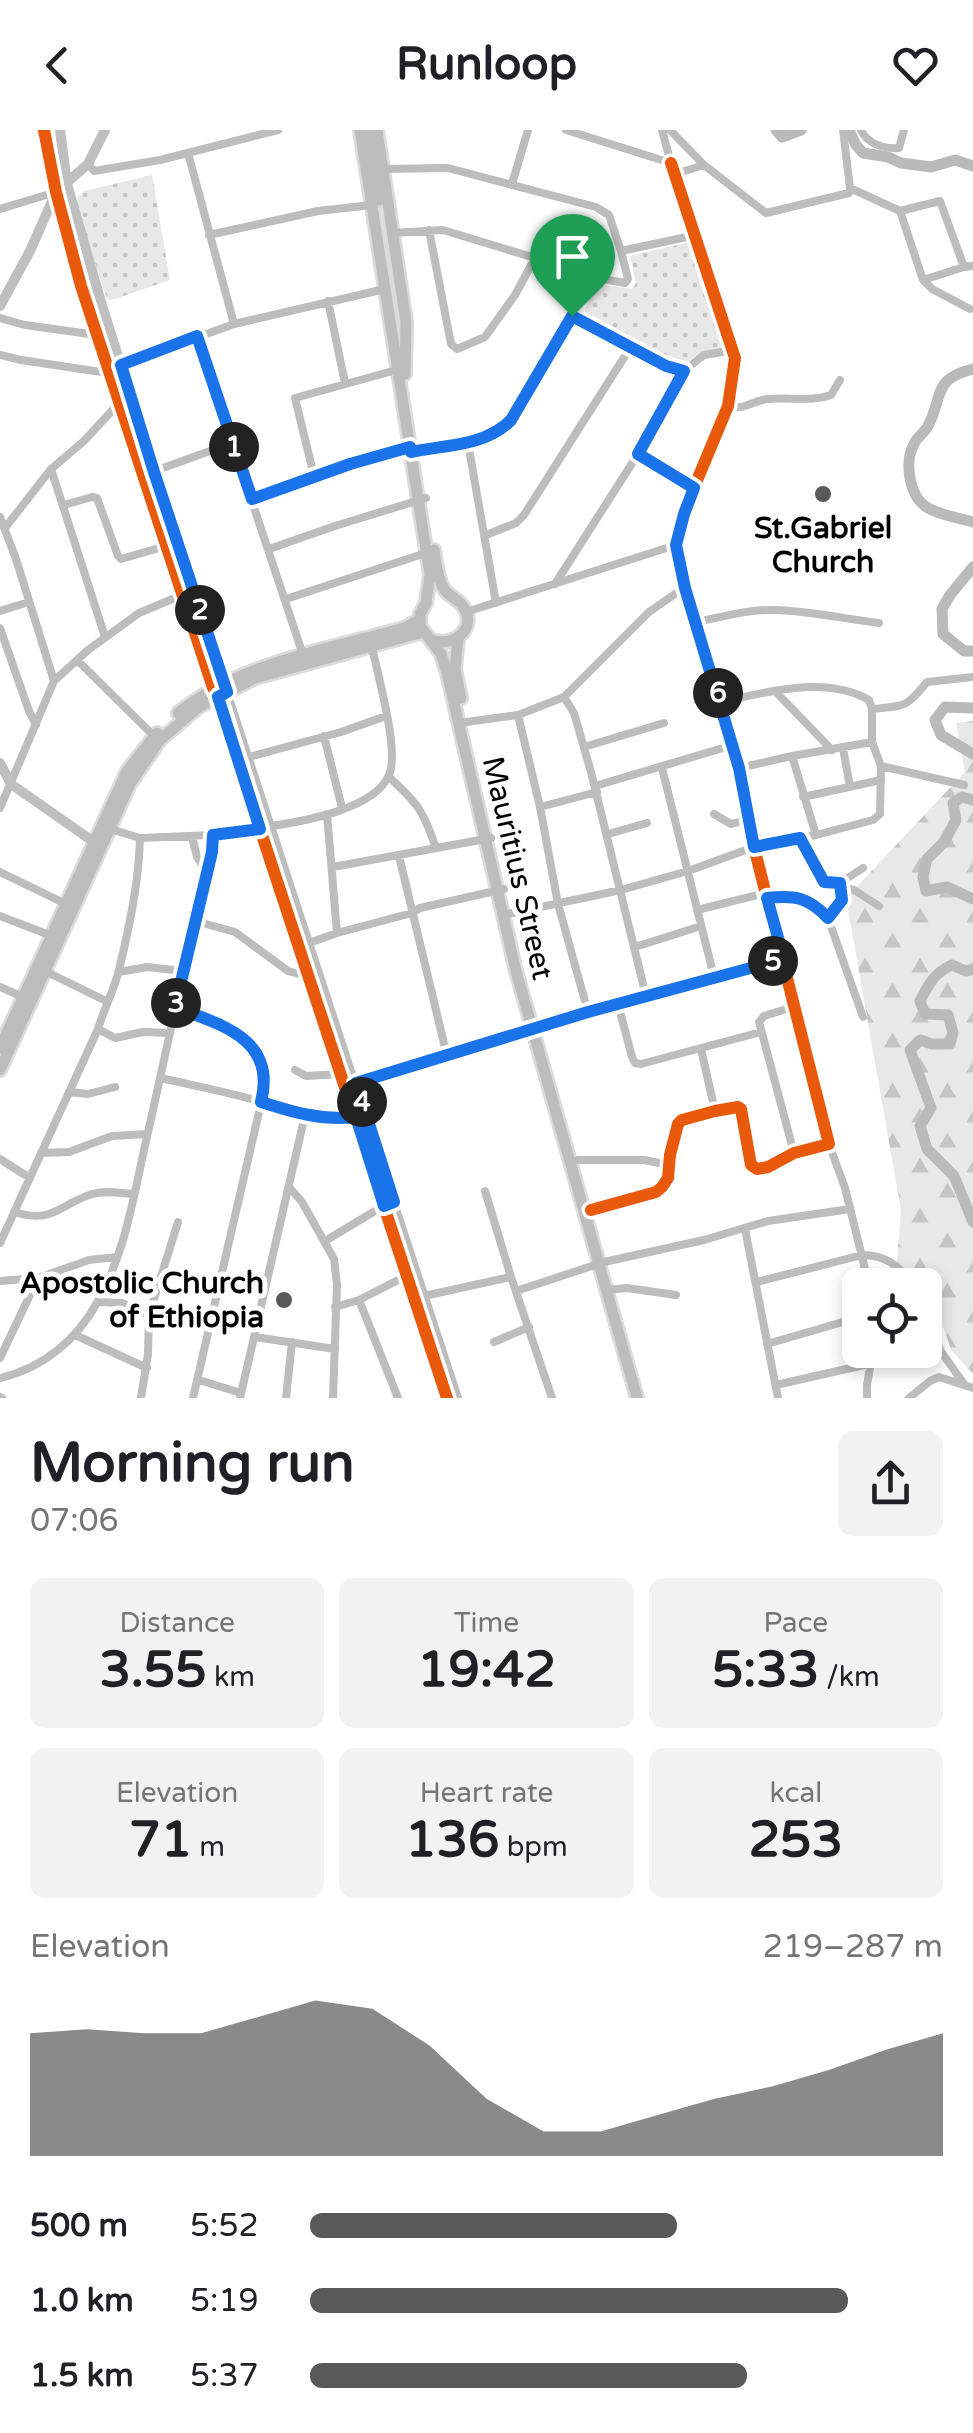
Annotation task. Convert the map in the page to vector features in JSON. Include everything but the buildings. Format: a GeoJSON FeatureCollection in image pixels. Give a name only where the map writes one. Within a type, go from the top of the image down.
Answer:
{"type":"FeatureCollection","features":[{"type":"Feature","properties":{"kind":"main road"},"geometry":{"type":"LineString","coordinates":[[360,130],[385,289],[400,354]]}},
{"type":"Feature","properties":{"kind":"main road"},"geometry":{"type":"LineString","coordinates":[[0,1070],[127,771],[171,719],[252,670],[404,628],[424,630],[444,643],[458,638],[466,626],[466,612],[446,592],[431,552],[368,130]]}},
{"type":"Feature","properties":{"kind":"main road"},"geometry":{"type":"LineString","coordinates":[[377,130],[406,322],[400,354]]}},
{"type":"Feature","properties":{"kind":"main road"},"geometry":{"type":"LineString","coordinates":[[426,603],[431,552]]}},
{"type":"Feature","properties":{"kind":"main road"},"geometry":{"type":"LineString","coordinates":[[424,630],[422,608],[426,603],[441,596],[457,600]]}},
{"type":"Feature","properties":{"kind":"main road"},"geometry":{"type":"LineString","coordinates":[[0,1048],[66,904],[110,828],[138,769],[160,740],[221,690],[424,630]]}},
{"type":"Feature","properties":{"kind":"main road","name":"Mauritius Street"},"geometry":{"type":"LineString","coordinates":[[424,630],[441,654],[462,722],[535,1028],[640,1398]]}},
{"type":"Feature","properties":{"kind":"main road","name":"Mauritius Street"},"geometry":{"type":"LineString","coordinates":[[458,638],[455,669],[462,722]]}},
{"type":"Feature","properties":{"kind":"main road","name":"Mauritius Street"},"geometry":{"type":"LineString","coordinates":[[535,1028],[578,1160],[602,1263]]}},
{"type":"Feature","properties":{"kind":"street"},"geometry":{"type":"LineString","coordinates":[[44,130],[80,286],[108,373],[148,473],[221,690],[260,829],[340,1074],[458,1398]]}},
{"type":"Feature","properties":{"kind":"street"},"geometry":{"type":"LineString","coordinates":[[60,130],[66,184],[121,365],[166,546],[182,595],[250,757],[356,1083],[408,1275],[447,1398]]}},
{"type":"Feature","properties":{"kind":"street"},"geometry":{"type":"LineString","coordinates":[[0,209],[56,192],[88,164],[105,130]]}},
{"type":"Feature","properties":{"kind":"street"},"geometry":{"type":"LineString","coordinates":[[88,164],[94,171],[104,170],[277,130]]}},
{"type":"Feature","properties":{"kind":"street"},"geometry":{"type":"LineString","coordinates":[[512,184],[528,130]]}},
{"type":"Feature","properties":{"kind":"street"},"geometry":{"type":"LineString","coordinates":[[566,130],[671,163]]}},
{"type":"Feature","properties":{"kind":"street"},"geometry":{"type":"LineString","coordinates":[[666,130],[671,163],[734,350],[728,406],[684,514],[676,545],[685,588],[733,744],[766,895],[865,1268]]}},
{"type":"Feature","properties":{"kind":"street"},"geometry":{"type":"LineString","coordinates":[[666,130],[766,213],[849,193],[843,130]]}},
{"type":"Feature","properties":{"kind":"street"},"geometry":{"type":"LineString","coordinates":[[860,130],[870,142],[893,148],[899,148],[904,130]]}},
{"type":"Feature","properties":{"kind":"street"},"geometry":{"type":"LineString","coordinates":[[188,153],[234,324]]}},
{"type":"Feature","properties":{"kind":"street"},"geometry":{"type":"LineString","coordinates":[[675,174],[704,165]]}},
{"type":"Feature","properties":{"kind":"street"},"geometry":{"type":"LineString","coordinates":[[382,169],[448,168],[603,210],[612,220],[628,282],[591,277],[459,234],[429,230],[392,233]]}},
{"type":"Feature","properties":{"kind":"street"},"geometry":{"type":"LineString","coordinates":[[850,188],[900,211],[940,201],[970,266],[923,280]]}},
{"type":"Feature","properties":{"kind":"street"},"geometry":{"type":"LineString","coordinates":[[0,306],[56,192]]}},
{"type":"Feature","properties":{"kind":"street"},"geometry":{"type":"LineString","coordinates":[[209,235],[318,211],[372,205]]}},
{"type":"Feature","properties":{"kind":"street"},"geometry":{"type":"LineString","coordinates":[[900,211],[923,280],[970,309]]}},
{"type":"Feature","properties":{"kind":"street"},"geometry":{"type":"LineString","coordinates":[[429,230],[451,344],[458,349],[485,337],[535,258]]}},
{"type":"Feature","properties":{"kind":"street"},"geometry":{"type":"LineString","coordinates":[[622,251],[696,235]]}},
{"type":"Feature","properties":{"kind":"street"},"geometry":{"type":"LineString","coordinates":[[252,499],[314,476],[414,449],[468,442],[502,430],[572,316],[591,277]]}},
{"type":"Feature","properties":{"kind":"street"},"geometry":{"type":"LineString","coordinates":[[121,365],[234,324],[385,289]]}},
{"type":"Feature","properties":{"kind":"street"},"geometry":{"type":"LineString","coordinates":[[328,301],[346,383]]}},
{"type":"Feature","properties":{"kind":"street"},"geometry":{"type":"LineString","coordinates":[[572,316],[666,366],[684,371]]}},
{"type":"Feature","properties":{"kind":"street"},"geometry":{"type":"LineString","coordinates":[[0,318],[97,335]]}},
{"type":"Feature","properties":{"kind":"street"},"geometry":{"type":"LineString","coordinates":[[197,336],[304,655]]}},
{"type":"Feature","properties":{"kind":"street"},"geometry":{"type":"LineString","coordinates":[[486,535],[516,524],[524,515],[630,348]]}},
{"type":"Feature","properties":{"kind":"street"},"geometry":{"type":"LineString","coordinates":[[555,584],[638,454],[684,371],[704,356],[734,350]]}},
{"type":"Feature","properties":{"kind":"street"},"geometry":{"type":"LineString","coordinates":[[0,355],[108,373]]}},
{"type":"Feature","properties":{"kind":"street"},"geometry":{"type":"LineString","coordinates":[[314,476],[295,398],[401,368]]}},
{"type":"Feature","properties":{"kind":"street"},"geometry":{"type":"LineString","coordinates":[[728,406],[739,409],[766,399],[822,398],[831,395],[840,380]]}},
{"type":"Feature","properties":{"kind":"street"},"geometry":{"type":"LineString","coordinates":[[5,528],[51,470],[119,403]]}},
{"type":"Feature","properties":{"kind":"street"},"geometry":{"type":"LineString","coordinates":[[468,442],[496,603]]}},
{"type":"Feature","properties":{"kind":"street"},"geometry":{"type":"LineString","coordinates":[[148,473],[232,443]]}},
{"type":"Feature","properties":{"kind":"street"},"geometry":{"type":"LineString","coordinates":[[638,454],[694,488]]}},
{"type":"Feature","properties":{"kind":"street"},"geometry":{"type":"LineString","coordinates":[[51,470],[105,637]]}},
{"type":"Feature","properties":{"kind":"street"},"geometry":{"type":"LineString","coordinates":[[64,505],[98,498],[121,559],[166,546]]}},
{"type":"Feature","properties":{"kind":"street"},"geometry":{"type":"LineString","coordinates":[[269,549],[422,499]]}},
{"type":"Feature","properties":{"kind":"street"},"geometry":{"type":"LineString","coordinates":[[0,516],[54,681]]}},
{"type":"Feature","properties":{"kind":"street"},"geometry":{"type":"LineString","coordinates":[[466,612],[676,545]]}},
{"type":"Feature","properties":{"kind":"street"},"geometry":{"type":"LineString","coordinates":[[286,599],[431,552]]}},
{"type":"Feature","properties":{"kind":"street"},"geometry":{"type":"LineString","coordinates":[[462,722],[518,715],[564,697],[649,612],[685,588]]}},
{"type":"Feature","properties":{"kind":"street"},"geometry":{"type":"LineString","coordinates":[[0,808],[54,681],[146,608],[182,595]]}},
{"type":"Feature","properties":{"kind":"street"},"geometry":{"type":"LineString","coordinates":[[0,612],[29,602]]}},
{"type":"Feature","properties":{"kind":"street"},"geometry":{"type":"LineString","coordinates":[[696,622],[772,610],[879,623]]}},
{"type":"Feature","properties":{"kind":"street"},"geometry":{"type":"LineString","coordinates":[[0,628],[36,725]]}},
{"type":"Feature","properties":{"kind":"street"},"geometry":{"type":"LineString","coordinates":[[272,826],[328,814],[362,801],[380,790],[389,776],[392,765],[386,716],[372,646]]}},
{"type":"Feature","properties":{"kind":"street"},"geometry":{"type":"LineString","coordinates":[[77,660],[154,736]]}},
{"type":"Feature","properties":{"kind":"street"},"geometry":{"type":"LineString","coordinates":[[872,709],[911,702],[926,682],[973,677]]}},
{"type":"Feature","properties":{"kind":"street"},"geometry":{"type":"LineString","coordinates":[[506,914],[621,890],[754,847],[876,818],[881,810],[881,766],[872,742],[870,700],[844,690],[817,687],[721,702]]}},
{"type":"Feature","properties":{"kind":"street"},"geometry":{"type":"LineString","coordinates":[[775,691],[832,750]]}},
{"type":"Feature","properties":{"kind":"street"},"geometry":{"type":"LineString","coordinates":[[564,697],[574,713],[596,789],[646,996]]}},
{"type":"Feature","properties":{"kind":"street"},"geometry":{"type":"LineString","coordinates":[[518,715],[558,904],[588,1012]]}},
{"type":"Feature","properties":{"kind":"street"},"geometry":{"type":"LineString","coordinates":[[250,757],[386,716]]}},
{"type":"Feature","properties":{"kind":"street"},"geometry":{"type":"LineString","coordinates":[[584,747],[664,724]]}},
{"type":"Feature","properties":{"kind":"street"},"geometry":{"type":"LineString","coordinates":[[324,736],[342,808]]}},
{"type":"Feature","properties":{"kind":"street"},"geometry":{"type":"LineString","coordinates":[[739,768],[872,742]]}},
{"type":"Feature","properties":{"kind":"street"},"geometry":{"type":"LineString","coordinates":[[540,808],[733,744]]}},
{"type":"Feature","properties":{"kind":"street"},"geometry":{"type":"LineString","coordinates":[[842,748],[850,787]]}},
{"type":"Feature","properties":{"kind":"street"},"geometry":{"type":"LineString","coordinates":[[792,756],[816,835]]}},
{"type":"Feature","properties":{"kind":"street"},"geometry":{"type":"LineString","coordinates":[[0,763],[11,784],[98,845]]}},
{"type":"Feature","properties":{"kind":"street"},"geometry":{"type":"LineString","coordinates":[[881,766],[964,786]]}},
{"type":"Feature","properties":{"kind":"street"},"geometry":{"type":"LineString","coordinates":[[662,768],[714,977]]}},
{"type":"Feature","properties":{"kind":"street"},"geometry":{"type":"LineString","coordinates":[[389,776],[420,808],[436,848]]}},
{"type":"Feature","properties":{"kind":"street"},"geometry":{"type":"LineString","coordinates":[[803,796],[881,780]]}},
{"type":"Feature","properties":{"kind":"street"},"geometry":{"type":"LineString","coordinates":[[328,814],[338,933]]}},
{"type":"Feature","properties":{"kind":"street"},"geometry":{"type":"LineString","coordinates":[[714,814],[731,824],[750,819]]}},
{"type":"Feature","properties":{"kind":"street"},"geometry":{"type":"LineString","coordinates":[[608,834],[646,823]]}},
{"type":"Feature","properties":{"kind":"street"},"geometry":{"type":"LineString","coordinates":[[110,828],[140,838],[260,829]]}},
{"type":"Feature","properties":{"kind":"street"},"geometry":{"type":"LineString","coordinates":[[0,1378],[25,1372],[75,1335],[98,1302],[118,1257],[213,835]]}},
{"type":"Feature","properties":{"kind":"street"},"geometry":{"type":"LineString","coordinates":[[192,837],[206,872]]}},
{"type":"Feature","properties":{"kind":"street"},"geometry":{"type":"LineString","coordinates":[[0,1243],[98,1029],[118,972],[134,894],[140,838]]}},
{"type":"Feature","properties":{"kind":"street"},"geometry":{"type":"LineString","coordinates":[[333,867],[488,838]]}},
{"type":"Feature","properties":{"kind":"street"},"geometry":{"type":"LineString","coordinates":[[800,838],[824,882],[854,890],[879,906]]}},
{"type":"Feature","properties":{"kind":"street"},"geometry":{"type":"LineString","coordinates":[[399,856],[448,1056]]}},
{"type":"Feature","properties":{"kind":"street"},"geometry":{"type":"LineString","coordinates":[[841,885],[864,868]]}},
{"type":"Feature","properties":{"kind":"street"},"geometry":{"type":"LineString","coordinates":[[0,872],[66,904]]}},
{"type":"Feature","properties":{"kind":"street"},"geometry":{"type":"LineString","coordinates":[[828,918],[842,900],[841,885]]}},
{"type":"Feature","properties":{"kind":"street"},"geometry":{"type":"LineString","coordinates":[[309,942],[412,914],[420,908],[500,889]]}},
{"type":"Feature","properties":{"kind":"street"},"geometry":{"type":"LineString","coordinates":[[696,910],[766,895],[797,897],[818,908],[828,918],[864,1016]]}},
{"type":"Feature","properties":{"kind":"street"},"geometry":{"type":"LineString","coordinates":[[0,916],[52,936]]}},
{"type":"Feature","properties":{"kind":"street"},"geometry":{"type":"LineString","coordinates":[[195,921],[234,932],[288,971],[310,978]]}},
{"type":"Feature","properties":{"kind":"street"},"geometry":{"type":"LineString","coordinates":[[635,947],[701,926]]}},
{"type":"Feature","properties":{"kind":"street"},"geometry":{"type":"LineString","coordinates":[[356,1083],[588,1012],[784,959]]}},
{"type":"Feature","properties":{"kind":"street"},"geometry":{"type":"LineString","coordinates":[[118,972],[146,967],[183,971]]}},
{"type":"Feature","properties":{"kind":"street"},"geometry":{"type":"LineString","coordinates":[[45,971],[106,1001]]}},
{"type":"Feature","properties":{"kind":"street"},"geometry":{"type":"LineString","coordinates":[[0,986],[23,997]]}},
{"type":"Feature","properties":{"kind":"street"},"geometry":{"type":"LineString","coordinates":[[618,1004],[635,1063],[761,1032]]}},
{"type":"Feature","properties":{"kind":"street"},"geometry":{"type":"LineString","coordinates":[[794,1153],[760,1019],[796,1006]]}},
{"type":"Feature","properties":{"kind":"street"},"geometry":{"type":"LineString","coordinates":[[175,1007],[247,1041],[265,1072],[194,1398]]}},
{"type":"Feature","properties":{"kind":"street"},"geometry":{"type":"LineString","coordinates":[[98,1029],[115,1038],[143,1032],[168,1033]]}},
{"type":"Feature","properties":{"kind":"street"},"geometry":{"type":"LineString","coordinates":[[701,1049],[715,1111]]}},
{"type":"Feature","properties":{"kind":"street"},"geometry":{"type":"LineString","coordinates":[[295,1070],[314,1077],[340,1074]]}},
{"type":"Feature","properties":{"kind":"street"},"geometry":{"type":"LineString","coordinates":[[161,1078],[305,1116],[356,1117]]}},
{"type":"Feature","properties":{"kind":"street"},"geometry":{"type":"LineString","coordinates":[[69,1092],[88,1094],[115,1087]]}},
{"type":"Feature","properties":{"kind":"street"},"geometry":{"type":"LineString","coordinates":[[591,1210],[656,1192],[668,1178],[678,1124],[715,1111],[741,1109],[754,1168],[762,1169],[794,1153],[830,1144]]}},
{"type":"Feature","properties":{"kind":"street"},"geometry":{"type":"LineString","coordinates":[[198,1380],[241,1396],[305,1116]]}},
{"type":"Feature","properties":{"kind":"street"},"geometry":{"type":"LineString","coordinates":[[41,1154],[69,1152],[112,1136],[147,1134]]}},
{"type":"Feature","properties":{"kind":"street"},"geometry":{"type":"LineString","coordinates":[[0,1159],[30,1178]]}},
{"type":"Feature","properties":{"kind":"street"},"geometry":{"type":"LineString","coordinates":[[578,1160],[644,1160],[668,1165]]}},
{"type":"Feature","properties":{"kind":"street"},"geometry":{"type":"LineString","coordinates":[[290,1188],[334,1259],[332,1398]]}},
{"type":"Feature","properties":{"kind":"street"},"geometry":{"type":"LineString","coordinates":[[486,1191],[552,1398]]}},
{"type":"Feature","properties":{"kind":"street"},"geometry":{"type":"LineString","coordinates":[[14,1212],[44,1216],[93,1194],[134,1194]]}},
{"type":"Feature","properties":{"kind":"street"},"geometry":{"type":"LineString","coordinates":[[325,1242],[389,1204]]}},
{"type":"Feature","properties":{"kind":"street"},"geometry":{"type":"LineString","coordinates":[[516,1291],[602,1263],[768,1221],[850,1209]]}},
{"type":"Feature","properties":{"kind":"street"},"geometry":{"type":"LineString","coordinates":[[141,1398],[147,1368],[149,1314],[178,1222]]}},
{"type":"Feature","properties":{"kind":"street"},"geometry":{"type":"LineString","coordinates":[[746,1228],[778,1398]]}},
{"type":"Feature","properties":{"kind":"street"},"geometry":{"type":"LineString","coordinates":[[757,1282],[863,1260],[872,1254],[899,1268]]}},
{"type":"Feature","properties":{"kind":"street"},"geometry":{"type":"LineString","coordinates":[[0,1281],[38,1278],[88,1260],[118,1257]]}},
{"type":"Feature","properties":{"kind":"street"},"geometry":{"type":"LineString","coordinates":[[335,1307],[359,1300],[408,1275]]}},
{"type":"Feature","properties":{"kind":"street"},"geometry":{"type":"LineString","coordinates":[[424,1296],[511,1277]]}},
{"type":"Feature","properties":{"kind":"street"},"geometry":{"type":"LineString","coordinates":[[0,1358],[38,1278]]}},
{"type":"Feature","properties":{"kind":"street"},"geometry":{"type":"LineString","coordinates":[[609,1289],[676,1295]]}},
{"type":"Feature","properties":{"kind":"street"},"geometry":{"type":"LineString","coordinates":[[359,1300],[398,1398]]}},
{"type":"Feature","properties":{"kind":"street"},"geometry":{"type":"LineString","coordinates":[[98,1302],[122,1303],[149,1314],[213,1317]]}},
{"type":"Feature","properties":{"kind":"street"},"geometry":{"type":"LineString","coordinates":[[767,1344],[842,1322]]}},
{"type":"Feature","properties":{"kind":"street"},"geometry":{"type":"LineString","coordinates":[[494,1342],[529,1327]]}},
{"type":"Feature","properties":{"kind":"street"},"geometry":{"type":"LineString","coordinates":[[75,1335],[147,1368]]}},
{"type":"Feature","properties":{"kind":"street"},"geometry":{"type":"LineString","coordinates":[[256,1337],[335,1348]]}},
{"type":"Feature","properties":{"kind":"street"},"geometry":{"type":"LineString","coordinates":[[286,1398],[292,1342]]}},
{"type":"Feature","properties":{"kind":"street"},"geometry":{"type":"LineString","coordinates":[[942,1352],[969,1386]]}},
{"type":"Feature","properties":{"kind":"street"},"geometry":{"type":"LineString","coordinates":[[776,1386],[851,1368]]}},
{"type":"Feature","properties":{"kind":"street"},"geometry":{"type":"LineString","coordinates":[[867,1398],[871,1368]]}},
{"type":"Feature","properties":{"kind":"street"},"geometry":{"type":"LineString","coordinates":[[909,1398],[939,1377],[969,1386]]}},
{"type":"Feature","properties":{"kind":"green space"},"geometry":{"type":"Polygon","coordinates":[[[152,175],[170,280],[107,299],[75,203],[84,191],[152,175]]]}},
{"type":"Feature","properties":{"kind":"green space"},"geometry":{"type":"Polygon","coordinates":[[[694,241],[728,348],[705,351],[679,367],[582,318],[595,284],[632,289],[636,283],[630,256],[694,241]]]}},
{"type":"Feature","properties":{"kind":"green space"},"geometry":{"type":"Polygon","coordinates":[[[973,721],[973,1374],[951,1350],[942,1323],[942,1268],[902,1268],[897,1262],[901,1210],[846,898],[965,772],[956,723],[973,721]]]}},
{"type":"Feature","properties":{"kind":"waterway"},"geometry":{"type":"LineString","coordinates":[[776,130],[782,137],[801,130]]}},
{"type":"Feature","properties":{"kind":"waterway"},"geometry":{"type":"LineString","coordinates":[[849,130],[863,153],[931,167],[955,160],[973,166]]}},
{"type":"Feature","properties":{"kind":"waterway"},"geometry":{"type":"LineString","coordinates":[[973,369],[945,383],[928,426],[914,444],[909,470],[916,496],[928,508],[973,522]]}},
{"type":"Feature","properties":{"kind":"waterway"},"geometry":{"type":"LineString","coordinates":[[973,567],[942,609],[943,634],[964,651],[973,651]]}},
{"type":"Feature","properties":{"kind":"waterway"},"geometry":{"type":"LineString","coordinates":[[973,708],[945,707],[935,720],[941,735],[973,754]]}},
{"type":"Feature","properties":{"kind":"waterway"},"geometry":{"type":"LineString","coordinates":[[973,800],[962,797],[953,803],[956,820],[944,842],[927,859],[923,877],[926,891],[947,887],[973,899]]}},
{"type":"Feature","properties":{"kind":"waterway"},"geometry":{"type":"LineString","coordinates":[[973,969],[966,971],[952,965],[941,971],[920,1001],[925,1014],[948,1015],[953,1033],[950,1044],[920,1040],[910,1050],[931,1108],[920,1126],[927,1149],[954,1176],[973,1222]]}},
{"type":"Feature","properties":{"kind":"cycle path"},"geometry":{"type":"LineString","coordinates":[[44,130],[81,286],[447,1398]]}},
{"type":"Feature","properties":{"kind":"cycle path"},"geometry":{"type":"LineString","coordinates":[[591,1210],[662,1187],[668,1178],[670,1155],[682,1120],[738,1107],[751,1165],[757,1169],[829,1144],[754,847],[739,768],[676,545],[683,514],[728,406],[735,358],[671,163]]}},
{"type":"Feature","properties":{"kind":"place","name":"St.Gabriel Church"},"geometry":{"type":"Point","coordinates":[823,494]}},
{"type":"Feature","properties":{"kind":"place","name":"Apostolic Church of Ethiopia"},"geometry":{"type":"Point","coordinates":[284,1300]}},
{"type":"Feature","properties":{"kind":"route"},"geometry":{"type":"LineString","coordinates":[[572,316],[666,366],[684,371],[638,454],[694,488],[676,545],[685,588],[739,768],[754,847],[800,838],[818,876],[824,882],[840,883],[842,900],[828,918],[797,897],[767,898],[784,959],[588,1012],[356,1083],[394,1202],[384,1206],[356,1117],[305,1116],[261,1102],[265,1072],[254,1048],[234,1032],[175,1007],[213,835],[260,829],[218,697],[227,692],[121,365],[197,336],[252,499],[410,447],[411,452],[468,442],[502,430],[572,316]]}}]}
